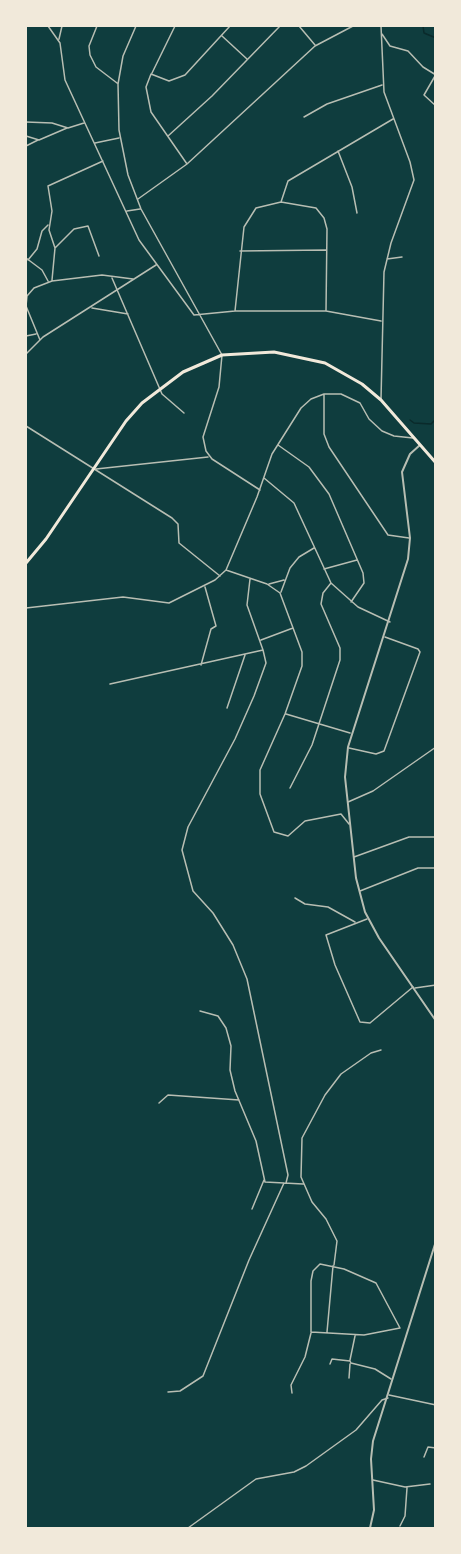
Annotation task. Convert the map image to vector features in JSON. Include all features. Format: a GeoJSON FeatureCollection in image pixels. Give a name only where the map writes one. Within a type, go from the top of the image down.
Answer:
{"type":"FeatureCollection","features":[{"type":"Feature","properties":{"kind":"main road"},"geometry":{"type":"LineString","coordinates":[[26,563],[46,539],[126,421],[159,387],[183,372],[222,355],[274,352],[325,363],[362,384],[381,400],[435,463]]}},
{"type":"Feature","properties":{"kind":"street"},"geometry":{"type":"LineString","coordinates":[[48,26],[59,40]]}},
{"type":"Feature","properties":{"kind":"street"},"geometry":{"type":"LineString","coordinates":[[62,26],[59,40],[64,75],[125,211],[139,240],[194,315],[235,311],[326,311],[382,321]]}},
{"type":"Feature","properties":{"kind":"street"},"geometry":{"type":"LineString","coordinates":[[97,26],[89,46],[92,62],[118,84]]}},
{"type":"Feature","properties":{"kind":"street"},"geometry":{"type":"LineString","coordinates":[[136,26],[123,56],[118,84],[120,138],[136,200],[222,355],[219,387],[203,437],[209,457]]}},
{"type":"Feature","properties":{"kind":"street"},"geometry":{"type":"LineString","coordinates":[[175,26],[146,87],[148,104],[187,164]]}},
{"type":"Feature","properties":{"kind":"street"},"geometry":{"type":"LineString","coordinates":[[152,74],[169,81],[178,79],[230,26]]}},
{"type":"Feature","properties":{"kind":"street"},"geometry":{"type":"LineString","coordinates":[[168,136],[248,60],[280,26]]}},
{"type":"Feature","properties":{"kind":"street"},"geometry":{"type":"LineString","coordinates":[[299,26],[315,46]]}},
{"type":"Feature","properties":{"kind":"street"},"geometry":{"type":"LineString","coordinates":[[136,200],[187,164],[315,46],[344,27],[353,26]]}},
{"type":"Feature","properties":{"kind":"street"},"geometry":{"type":"LineString","coordinates":[[381,26],[382,85],[414,180],[387,259],[382,321],[381,400]]}},
{"type":"Feature","properties":{"kind":"street"},"geometry":{"type":"LineString","coordinates":[[381,33],[390,46],[408,51],[423,67],[435,75],[424,95],[435,106]]}},
{"type":"Feature","properties":{"kind":"street"},"geometry":{"type":"LineString","coordinates":[[222,35],[248,60]]}},
{"type":"Feature","properties":{"kind":"street"},"geometry":{"type":"LineString","coordinates":[[304,117],[327,104],[382,85]]}},
{"type":"Feature","properties":{"kind":"street"},"geometry":{"type":"LineString","coordinates":[[281,202],[288,181],[394,119]]}},
{"type":"Feature","properties":{"kind":"street"},"geometry":{"type":"LineString","coordinates":[[26,122],[52,123],[68,128]]}},
{"type":"Feature","properties":{"kind":"street"},"geometry":{"type":"LineString","coordinates":[[26,146],[85,122]]}},
{"type":"Feature","properties":{"kind":"street"},"geometry":{"type":"LineString","coordinates":[[26,136],[39,140]]}},
{"type":"Feature","properties":{"kind":"street"},"geometry":{"type":"LineString","coordinates":[[95,143],[120,138]]}},
{"type":"Feature","properties":{"kind":"street"},"geometry":{"type":"LineString","coordinates":[[338,150],[352,187],[357,213]]}},
{"type":"Feature","properties":{"kind":"street"},"geometry":{"type":"LineString","coordinates":[[50,282],[55,248],[49,225],[52,211],[48,186],[103,161]]}},
{"type":"Feature","properties":{"kind":"street"},"geometry":{"type":"LineString","coordinates":[[235,311],[239,251],[244,227],[256,208],[281,202],[316,208],[324,218],[327,250],[326,311]]}},
{"type":"Feature","properties":{"kind":"street"},"geometry":{"type":"LineString","coordinates":[[125,211],[141,209]]}},
{"type":"Feature","properties":{"kind":"street"},"geometry":{"type":"LineString","coordinates":[[49,225],[44,228],[37,249],[27,259],[42,270],[50,282]]}},
{"type":"Feature","properties":{"kind":"street"},"geometry":{"type":"LineString","coordinates":[[55,248],[74,229],[88,226],[99,256]]}},
{"type":"Feature","properties":{"kind":"street"},"geometry":{"type":"LineString","coordinates":[[239,251],[327,250]]}},
{"type":"Feature","properties":{"kind":"street"},"geometry":{"type":"LineString","coordinates":[[387,259],[402,257]]}},
{"type":"Feature","properties":{"kind":"street"},"geometry":{"type":"LineString","coordinates":[[26,354],[40,340],[156,265]]}},
{"type":"Feature","properties":{"kind":"street"},"geometry":{"type":"LineString","coordinates":[[40,340],[27,309],[27,296],[34,288],[50,282],[112,276],[133,279]]}},
{"type":"Feature","properties":{"kind":"street"},"geometry":{"type":"LineString","coordinates":[[112,276],[159,387],[165,398],[184,413]]}},
{"type":"Feature","properties":{"kind":"street"},"geometry":{"type":"LineString","coordinates":[[90,308],[129,315]]}},
{"type":"Feature","properties":{"kind":"street"},"geometry":{"type":"LineString","coordinates":[[26,336],[37,334]]}},
{"type":"Feature","properties":{"kind":"street"},"geometry":{"type":"LineString","coordinates":[[324,394],[327,443],[388,536],[410,538]]}},
{"type":"Feature","properties":{"kind":"street"},"geometry":{"type":"LineString","coordinates":[[26,608],[123,597],[169,603],[205,586],[220,576],[226,570],[277,444],[301,408],[311,399],[324,394],[341,394],[360,403],[369,419],[382,430],[394,436],[414,438]]}},
{"type":"Feature","properties":{"kind":"street"},"geometry":{"type":"LineString","coordinates":[[26,426],[176,521],[179,543],[220,576]]}},
{"type":"Feature","properties":{"kind":"street"},"geometry":{"type":"LineString","coordinates":[[277,444],[305,464],[322,483],[359,560],[363,583],[351,602]]}},
{"type":"Feature","properties":{"kind":"street"},"geometry":{"type":"LineString","coordinates":[[420,445],[410,454],[402,472],[410,538],[408,559],[390,622],[348,747],[345,770],[347,803],[359,891],[368,919],[435,1021]]}},
{"type":"Feature","properties":{"kind":"street"},"geometry":{"type":"LineString","coordinates":[[95,469],[209,457],[260,490]]}},
{"type":"Feature","properties":{"kind":"street"},"geometry":{"type":"LineString","coordinates":[[264,478],[294,503],[331,583],[351,602],[390,622]]}},
{"type":"Feature","properties":{"kind":"street"},"geometry":{"type":"LineString","coordinates":[[280,593],[294,562],[314,548]]}},
{"type":"Feature","properties":{"kind":"street"},"geometry":{"type":"LineString","coordinates":[[323,569],[345,561],[359,560]]}},
{"type":"Feature","properties":{"kind":"street"},"geometry":{"type":"LineString","coordinates":[[226,570],[267,584],[280,593],[294,628],[303,662],[285,714],[264,756],[259,779],[260,794],[274,832],[280,836],[288,836],[305,821],[341,813],[350,824]]}},
{"type":"Feature","properties":{"kind":"street"},"geometry":{"type":"LineString","coordinates":[[168,1392],[180,1391],[203,1376],[249,1260],[288,1175],[247,979],[226,933],[194,891],[182,850],[188,827],[235,739],[266,663],[247,605],[251,579]]}},
{"type":"Feature","properties":{"kind":"street"},"geometry":{"type":"LineString","coordinates":[[267,584],[277,584],[285,579]]}},
{"type":"Feature","properties":{"kind":"street"},"geometry":{"type":"LineString","coordinates":[[290,788],[312,745],[341,656],[321,604],[323,593],[331,583]]}},
{"type":"Feature","properties":{"kind":"street"},"geometry":{"type":"LineString","coordinates":[[201,665],[211,629],[216,626],[205,586]]}},
{"type":"Feature","properties":{"kind":"street"},"geometry":{"type":"LineString","coordinates":[[260,640],[294,628]]}},
{"type":"Feature","properties":{"kind":"street"},"geometry":{"type":"LineString","coordinates":[[348,747],[376,754],[384,751],[420,652],[418,649],[385,637]]}},
{"type":"Feature","properties":{"kind":"street"},"geometry":{"type":"LineString","coordinates":[[110,684],[263,650]]}},
{"type":"Feature","properties":{"kind":"street"},"geometry":{"type":"LineString","coordinates":[[227,708],[246,655]]}},
{"type":"Feature","properties":{"kind":"street"},"geometry":{"type":"LineString","coordinates":[[285,714],[352,734]]}},
{"type":"Feature","properties":{"kind":"street"},"geometry":{"type":"LineString","coordinates":[[347,803],[373,791],[435,747]]}},
{"type":"Feature","properties":{"kind":"street"},"geometry":{"type":"LineString","coordinates":[[354,858],[409,837],[435,837]]}},
{"type":"Feature","properties":{"kind":"street"},"geometry":{"type":"LineString","coordinates":[[359,891],[418,867],[435,868]]}},
{"type":"Feature","properties":{"kind":"street"},"geometry":{"type":"LineString","coordinates":[[295,898],[305,904],[328,907],[356,922]]}},
{"type":"Feature","properties":{"kind":"street"},"geometry":{"type":"LineString","coordinates":[[368,919],[326,934],[335,965],[360,1022],[370,1023],[414,987],[435,985]]}},
{"type":"Feature","properties":{"kind":"street"},"geometry":{"type":"LineString","coordinates":[[200,1011],[218,1016],[225,1026],[231,1046],[230,1070],[263,1161],[264,1179],[252,1209]]}},
{"type":"Feature","properties":{"kind":"street"},"geometry":{"type":"LineString","coordinates":[[327,1333],[337,1241],[303,1184],[300,1170],[302,1138],[325,1095],[341,1074],[371,1053],[381,1050]]}},
{"type":"Feature","properties":{"kind":"street"},"geometry":{"type":"LineString","coordinates":[[159,1103],[168,1095],[240,1100]]}},
{"type":"Feature","properties":{"kind":"street"},"geometry":{"type":"LineString","coordinates":[[264,1179],[267,1183],[303,1184]]}},
{"type":"Feature","properties":{"kind":"street"},"geometry":{"type":"LineString","coordinates":[[370,1528],[374,1510],[373,1441],[389,1396],[435,1241]]}},
{"type":"Feature","properties":{"kind":"street"},"geometry":{"type":"LineString","coordinates":[[292,1393],[291,1385],[305,1357],[311,1332],[309,1324],[312,1273],[320,1264],[333,1266],[370,1279],[379,1285],[400,1328]]}},
{"type":"Feature","properties":{"kind":"street"},"geometry":{"type":"LineString","coordinates":[[311,1332],[374,1335],[400,1328],[408,1330]]}},
{"type":"Feature","properties":{"kind":"street"},"geometry":{"type":"LineString","coordinates":[[349,1378],[356,1335]]}},
{"type":"Feature","properties":{"kind":"street"},"geometry":{"type":"LineString","coordinates":[[330,1364],[332,1359],[350,1361],[375,1369],[393,1380]]}},
{"type":"Feature","properties":{"kind":"street"},"geometry":{"type":"LineString","coordinates":[[188,1528],[256,1479],[294,1472],[306,1466],[356,1430],[382,1400],[389,1396],[435,1405]]}},
{"type":"Feature","properties":{"kind":"street"},"geometry":{"type":"LineString","coordinates":[[424,1457],[428,1447],[435,1448]]}},
{"type":"Feature","properties":{"kind":"street"},"geometry":{"type":"LineString","coordinates":[[372,1480],[407,1487],[430,1484]]}},
{"type":"Feature","properties":{"kind":"street"},"geometry":{"type":"LineString","coordinates":[[400,1526],[405,1516],[407,1487]]}},
{"type":"Feature","properties":{"kind":"waterway"},"geometry":{"type":"LineString","coordinates":[[423,26],[424,33],[436,38]]}},
{"type":"Feature","properties":{"kind":"waterway"},"geometry":{"type":"LineString","coordinates":[[410,420],[414,423],[431,424],[436,419]]}}]}
